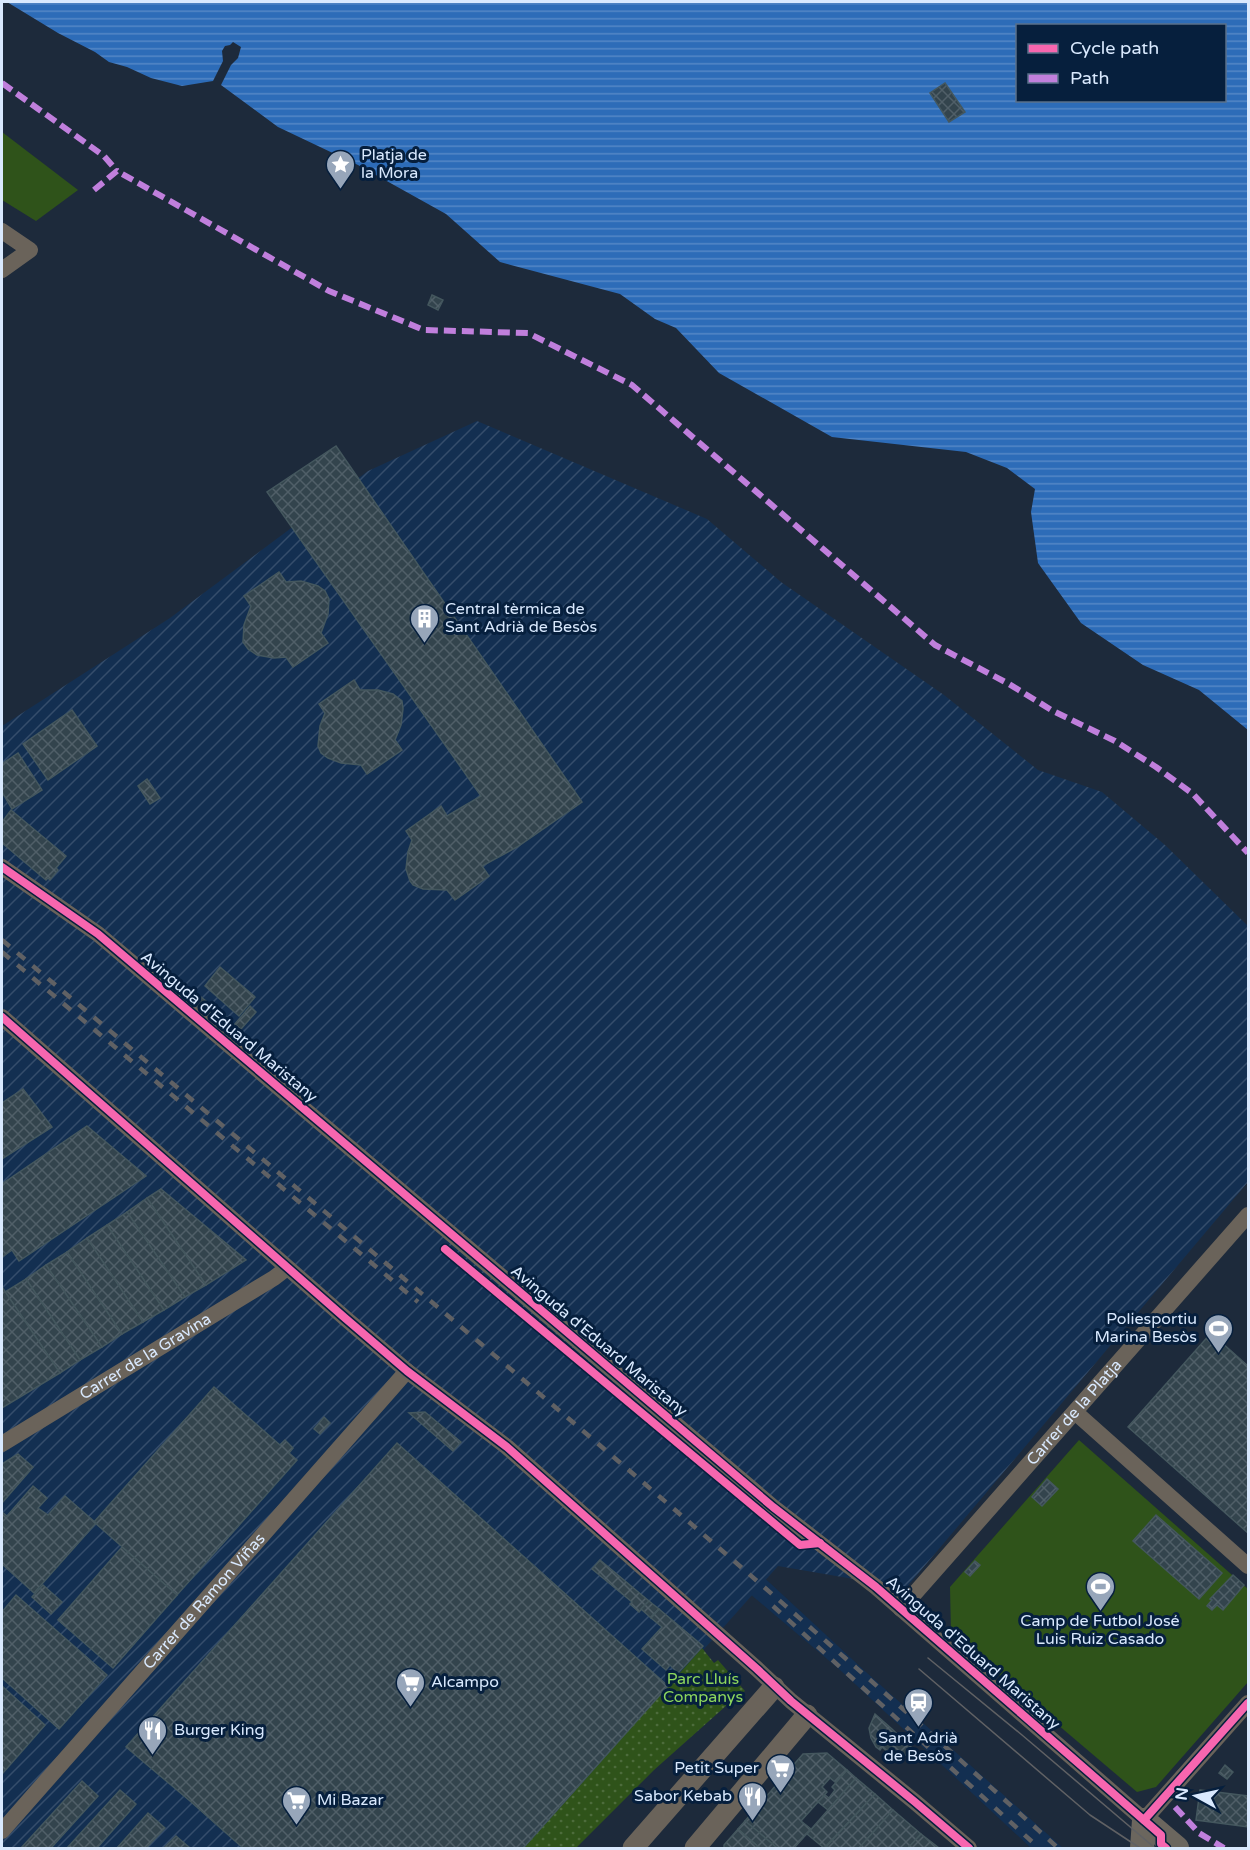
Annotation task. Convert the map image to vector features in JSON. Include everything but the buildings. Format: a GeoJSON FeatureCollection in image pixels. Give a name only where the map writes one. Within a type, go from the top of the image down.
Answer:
{"type":"FeatureCollection","features":[{"type":"Feature","properties":{"kind":"main road"},"geometry":{"type":"LineString","coordinates":[[1142,1848],[1144,1820]]}},
{"type":"Feature","properties":{"kind":"main road","name":"Avinguda d'Eduard Maristany"},"geometry":{"type":"LineString","coordinates":[[1144,1820],[1177,1848]]}},
{"type":"Feature","properties":{"kind":"street"},"geometry":{"type":"LineString","coordinates":[[2,231],[30,250],[2,270]]}},
{"type":"Feature","properties":{"kind":"street","name":"Avinguda d'Eduard Maristany"},"geometry":{"type":"LineString","coordinates":[[2,867],[98,934],[773,1507],[876,1587],[1144,1820]]}},
{"type":"Feature","properties":{"kind":"street"},"geometry":{"type":"LineString","coordinates":[[2,1017],[407,1371],[507,1447],[757,1669],[774,1687],[969,1848]]}},
{"type":"Feature","properties":{"kind":"street","name":"Carrer de la Platja"},"geometry":{"type":"LineString","coordinates":[[901,1609],[1248,1215]]}},
{"type":"Feature","properties":{"kind":"street","name":"Carrer de la Gravina"},"geometry":{"type":"LineString","coordinates":[[2,1444],[287,1268]]}},
{"type":"Feature","properties":{"kind":"street","name":"Carrer de Ramon Viñas"},"geometry":{"type":"LineString","coordinates":[[2,1831],[407,1371]]}},
{"type":"Feature","properties":{"kind":"street"},"geometry":{"type":"LineString","coordinates":[[1075,1412],[1248,1566]]}},
{"type":"Feature","properties":{"kind":"street"},"geometry":{"type":"LineString","coordinates":[[633,1848],[774,1687]]}},
{"type":"Feature","properties":{"kind":"street"},"geometry":{"type":"LineString","coordinates":[[1144,1820],[1248,1702]]}},
{"type":"Feature","properties":{"kind":"street"},"geometry":{"type":"LineString","coordinates":[[695,1848],[807,1715]]}},
{"type":"Feature","properties":{"kind":"shaded area"},"geometry":{"type":"Polygon","coordinates":[[[477,421],[707,519],[781,582],[944,695],[1038,770],[1102,792],[1165,845],[1248,926],[1248,1182],[906,1588],[778,1566],[527,1848],[2,1848],[2,726],[170,618],[368,471],[477,421]]]}},
{"type":"Feature","properties":{"kind":"shaded area"},"geometry":{"type":"Polygon","coordinates":[[[2,928],[546,1387],[770,1583],[1063,1848],[1031,1848],[840,1670],[531,1409],[2,928]]]}},
{"type":"Feature","properties":{"kind":"green space"},"geometry":{"type":"Polygon","coordinates":[[[2,132],[78,190],[36,221],[2,200],[2,132]]]}},
{"type":"Feature","properties":{"kind":"green space","name":"Camp de Futbol José Luis Ruiz Casado"},"geometry":{"type":"Polygon","coordinates":[[[1079,1440],[1248,1589],[1248,1682],[1156,1787],[1137,1792],[951,1634],[950,1587],[1079,1440]]]}},
{"type":"Feature","properties":{"kind":"green space","name":"Parc Lluís Companys"},"geometry":{"type":"Polygon","coordinates":[[[702,1648],[714,1663],[718,1660],[745,1691],[654,1770],[576,1848],[524,1848],[702,1648]]]}},
{"type":"Feature","properties":{"kind":"water"},"geometry":{"type":"Polygon","coordinates":[[[7,2],[1248,2],[1248,730],[1199,690],[1143,665],[1081,623],[1038,563],[1031,512],[1035,489],[1007,468],[966,452],[832,437],[719,373],[676,328],[655,319],[620,294],[500,262],[446,214],[358,165],[278,127],[221,85],[231,65],[238,58],[241,47],[233,42],[225,46],[222,51],[223,61],[213,81],[182,86],[151,78],[109,62],[7,2]]]}},
{"type":"Feature","properties":{"kind":"tram line"},"geometry":{"type":"LineString","coordinates":[[928,1658],[1155,1848]]}},
{"type":"Feature","properties":{"kind":"tram line"},"geometry":{"type":"LineString","coordinates":[[919,1669],[1090,1815],[1140,1848]]}},
{"type":"Feature","properties":{"kind":"railway"},"geometry":{"type":"LineString","coordinates":[[2,940],[666,1502],[1058,1848]]}},
{"type":"Feature","properties":{"kind":"railway"},"geometry":{"type":"LineString","coordinates":[[2,952],[418,1302]]}},
{"type":"Feature","properties":{"kind":"railway"},"geometry":{"type":"LineString","coordinates":[[773,1606],[1039,1848]]}},
{"type":"Feature","properties":{"kind":"marked path"},"geometry":{"type":"LineString","coordinates":[[2,83],[104,156],[117,171]]}},
{"type":"Feature","properties":{"kind":"marked path"},"geometry":{"type":"LineString","coordinates":[[94,190],[117,171],[329,291],[424,330],[528,333],[632,385],[935,645],[1009,684],[1053,711],[1115,741],[1156,767],[1193,794],[1248,853]]}},
{"type":"Feature","properties":{"kind":"marked path"},"geometry":{"type":"LineString","coordinates":[[1175,1807],[1199,1833],[1224,1848]]}},
{"type":"Feature","properties":{"kind":"cycle path"},"geometry":{"type":"LineString","coordinates":[[2,867],[98,934],[773,1507],[876,1587],[1161,1835],[1161,1844],[1166,1848]]}},
{"type":"Feature","properties":{"kind":"cycle path"},"geometry":{"type":"LineString","coordinates":[[2,1017],[345,1318],[407,1371],[507,1447],[791,1701],[969,1848]]}},
{"type":"Feature","properties":{"kind":"cycle path"},"geometry":{"type":"LineString","coordinates":[[445,1249],[800,1545],[820,1543]]}},
{"type":"Feature","properties":{"kind":"cycle path"},"geometry":{"type":"LineString","coordinates":[[1144,1820],[1248,1703]]}},
{"type":"Feature","properties":{"kind":"place","name":"Platja de la Mora"},"geometry":{"type":"Point","coordinates":[340,190]}},
{"type":"Feature","properties":{"kind":"place","name":"Central tèrmica de Sant Adrià de Besòs"},"geometry":{"type":"Point","coordinates":[424,644]}},
{"type":"Feature","properties":{"kind":"place","name":"Poliesportiu Marina Besòs"},"geometry":{"type":"Point","coordinates":[1218,1354]}},
{"type":"Feature","properties":{"kind":"place","name":"Camp de Futbol José Luis Ruiz Casado"},"geometry":{"type":"Point","coordinates":[1100,1612]}},
{"type":"Feature","properties":{"kind":"place","name":"Alcampo"},"geometry":{"type":"Point","coordinates":[410,1708]}},
{"type":"Feature","properties":{"kind":"place","name":"Sant Adrià de Besòs"},"geometry":{"type":"Point","coordinates":[918,1728]}},
{"type":"Feature","properties":{"kind":"place","name":"Burger King"},"geometry":{"type":"Point","coordinates":[153,1756]}},
{"type":"Feature","properties":{"kind":"place","name":"Petit Super"},"geometry":{"type":"Point","coordinates":[780,1794]}},
{"type":"Feature","properties":{"kind":"place","name":"Sabor Kebab"},"geometry":{"type":"Point","coordinates":[753,1822]}},
{"type":"Feature","properties":{"kind":"place","name":"Mi Bazar"},"geometry":{"type":"Point","coordinates":[296,1826]}}]}
